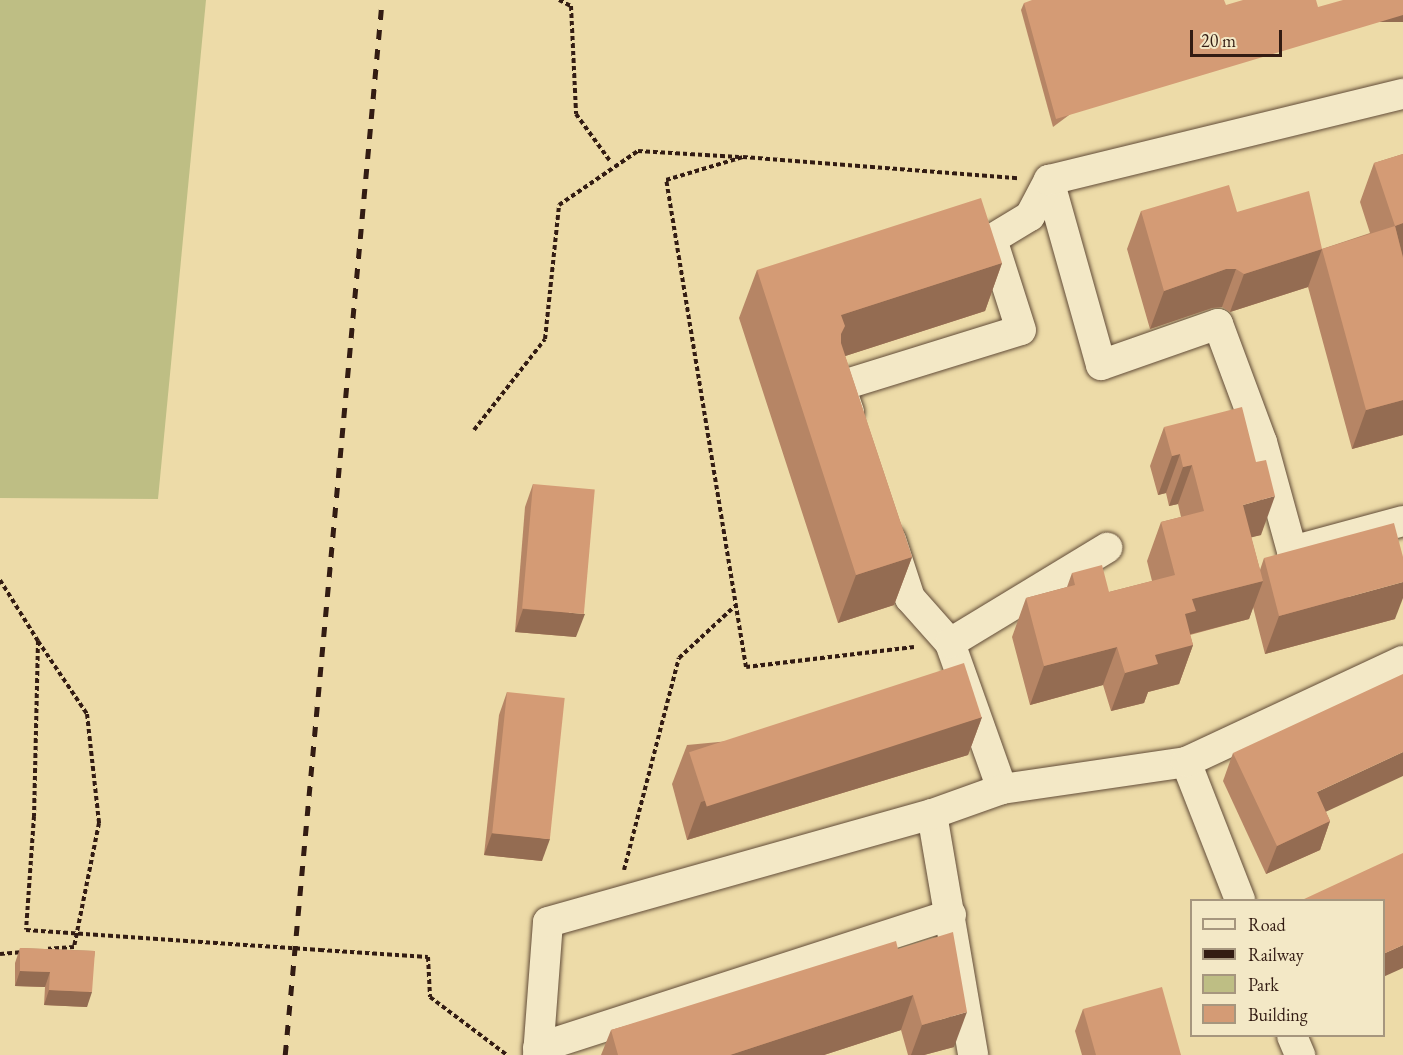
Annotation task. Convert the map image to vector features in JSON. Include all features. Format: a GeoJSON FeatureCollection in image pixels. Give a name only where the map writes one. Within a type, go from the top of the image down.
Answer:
{"type":"FeatureCollection","features":[{"type":"Feature","properties":{"kind":"street"},"geometry":{"type":"LineString","coordinates":[[859,441],[840,386],[1021,330],[992,239],[1030,216],[1049,180],[1403,94]]}},
{"type":"Feature","properties":{"kind":"street"},"geometry":{"type":"LineString","coordinates":[[1049,180],[1101,365],[1218,324],[1262,442],[1292,551],[1403,521]]}},
{"type":"Feature","properties":{"kind":"street"},"geometry":{"type":"LineString","coordinates":[[881,508],[910,598],[950,643],[1002,789]]}},
{"type":"Feature","properties":{"kind":"street"},"geometry":{"type":"LineString","coordinates":[[950,643],[1107,548]]}},
{"type":"Feature","properties":{"kind":"street"},"geometry":{"type":"LineString","coordinates":[[951,915],[538,1051],[548,922],[932,814],[1002,789],[1186,762],[1403,661]]}},
{"type":"Feature","properties":{"kind":"street"},"geometry":{"type":"LineString","coordinates":[[1186,762],[1240,899]]}},
{"type":"Feature","properties":{"kind":"street"},"geometry":{"type":"LineString","coordinates":[[932,814],[973,1055]]}},
{"type":"Feature","properties":{"kind":"street"},"geometry":{"type":"LineString","coordinates":[[1293,1037],[1300,1055]]}},
{"type":"Feature","properties":{"kind":"path"},"geometry":{"type":"LineString","coordinates":[[559,0],[571,6],[576,114],[610,161]]}},
{"type":"Feature","properties":{"kind":"path"},"geometry":{"type":"LineString","coordinates":[[474,429],[545,339],[559,205],[638,151],[1049,180]]}},
{"type":"Feature","properties":{"kind":"path"},"geometry":{"type":"LineString","coordinates":[[743,158],[666,180],[746,667],[950,643]]}},
{"type":"Feature","properties":{"kind":"path"},"geometry":{"type":"LineString","coordinates":[[0,580],[87,714],[99,823],[74,947],[42,950]]}},
{"type":"Feature","properties":{"kind":"path"},"geometry":{"type":"LineString","coordinates":[[616,903],[679,658],[736,606]]}},
{"type":"Feature","properties":{"kind":"path"},"geometry":{"type":"LineString","coordinates":[[38,641],[34,816],[26,930],[428,957],[430,998],[508,1055]]}},
{"type":"Feature","properties":{"kind":"path"},"geometry":{"type":"LineString","coordinates":[[0,954],[32,951]]}},
{"type":"Feature","properties":{"kind":"green space"},"geometry":{"type":"Polygon","coordinates":[[[0,0],[206,0],[158,499],[0,498],[0,0]]]}},
{"type":"Feature","properties":{"kind":"building"},"geometry":{"type":"Polygon","coordinates":[[[1032,0],[1224,0],[1226,5],[1243,0],[1316,0],[1318,7],[1343,0],[1403,0],[1403,15],[1056,119],[1024,3],[1032,0]]]}},
{"type":"Feature","properties":{"kind":"building"},"geometry":{"type":"Polygon","coordinates":[[[1403,154],[1403,223],[1395,226],[1374,163],[1403,154]]]}},
{"type":"Feature","properties":{"kind":"building"},"geometry":{"type":"Polygon","coordinates":[[[1229,185],[1237,212],[1309,191],[1322,249],[1244,274],[1236,269],[1226,269],[1164,291],[1141,211],[1229,185]]]}},
{"type":"Feature","properties":{"kind":"building"},"geometry":{"type":"Polygon","coordinates":[[[981,198],[1002,263],[841,315],[845,326],[841,334],[841,343],[912,557],[856,575],[757,270],[981,198]]]}},
{"type":"Feature","properties":{"kind":"building"},"geometry":{"type":"Polygon","coordinates":[[[1395,226],[1403,258],[1403,400],[1366,410],[1322,249],[1395,226]]]}},
{"type":"Feature","properties":{"kind":"building"},"geometry":{"type":"Polygon","coordinates":[[[1242,407],[1256,462],[1266,460],[1275,496],[1243,505],[1263,581],[1192,599],[1196,611],[1185,614],[1193,645],[1155,655],[1158,664],[1125,673],[1117,647],[1044,666],[1026,598],[1075,585],[1072,573],[1102,565],[1109,592],[1175,575],[1161,522],[1204,511],[1192,465],[1183,467],[1180,454],[1172,456],[1164,427],[1242,407]]]}},
{"type":"Feature","properties":{"kind":"building"},"geometry":{"type":"Polygon","coordinates":[[[533,484],[595,489],[584,614],[522,609],[533,484]]]}},
{"type":"Feature","properties":{"kind":"building"},"geometry":{"type":"Polygon","coordinates":[[[1394,523],[1403,557],[1403,582],[1279,616],[1264,558],[1394,523]]]}},
{"type":"Feature","properties":{"kind":"building"},"geometry":{"type":"Polygon","coordinates":[[[964,663],[982,717],[707,807],[689,752],[964,663]]]}},
{"type":"Feature","properties":{"kind":"building"},"geometry":{"type":"Polygon","coordinates":[[[1403,674],[1403,752],[1317,792],[1330,821],[1277,846],[1233,753],[1403,674]]]}},
{"type":"Feature","properties":{"kind":"building"},"geometry":{"type":"Polygon","coordinates":[[[507,692],[565,698],[550,839],[492,833],[507,692]]]}},
{"type":"Feature","properties":{"kind":"building"},"geometry":{"type":"Polygon","coordinates":[[[1403,853],[1403,945],[1385,953],[1385,899],[1304,899],[1403,853]]]}},
{"type":"Feature","properties":{"kind":"building"},"geometry":{"type":"Polygon","coordinates":[[[953,932],[967,1012],[922,1025],[913,995],[730,1055],[618,1055],[611,1030],[896,941],[898,949],[953,932]]]}},
{"type":"Feature","properties":{"kind":"building"},"geometry":{"type":"Polygon","coordinates":[[[20,948],[95,951],[92,992],[49,990],[50,972],[20,971],[20,948]]]}},
{"type":"Feature","properties":{"kind":"building"},"geometry":{"type":"Polygon","coordinates":[[[1162,987],[1181,1055],[1096,1055],[1083,1009],[1162,987]]]}},
{"type":"Feature","properties":{"kind":"railway"},"geometry":{"type":"LineString","coordinates":[[285,1055],[382,0]]}}]}
